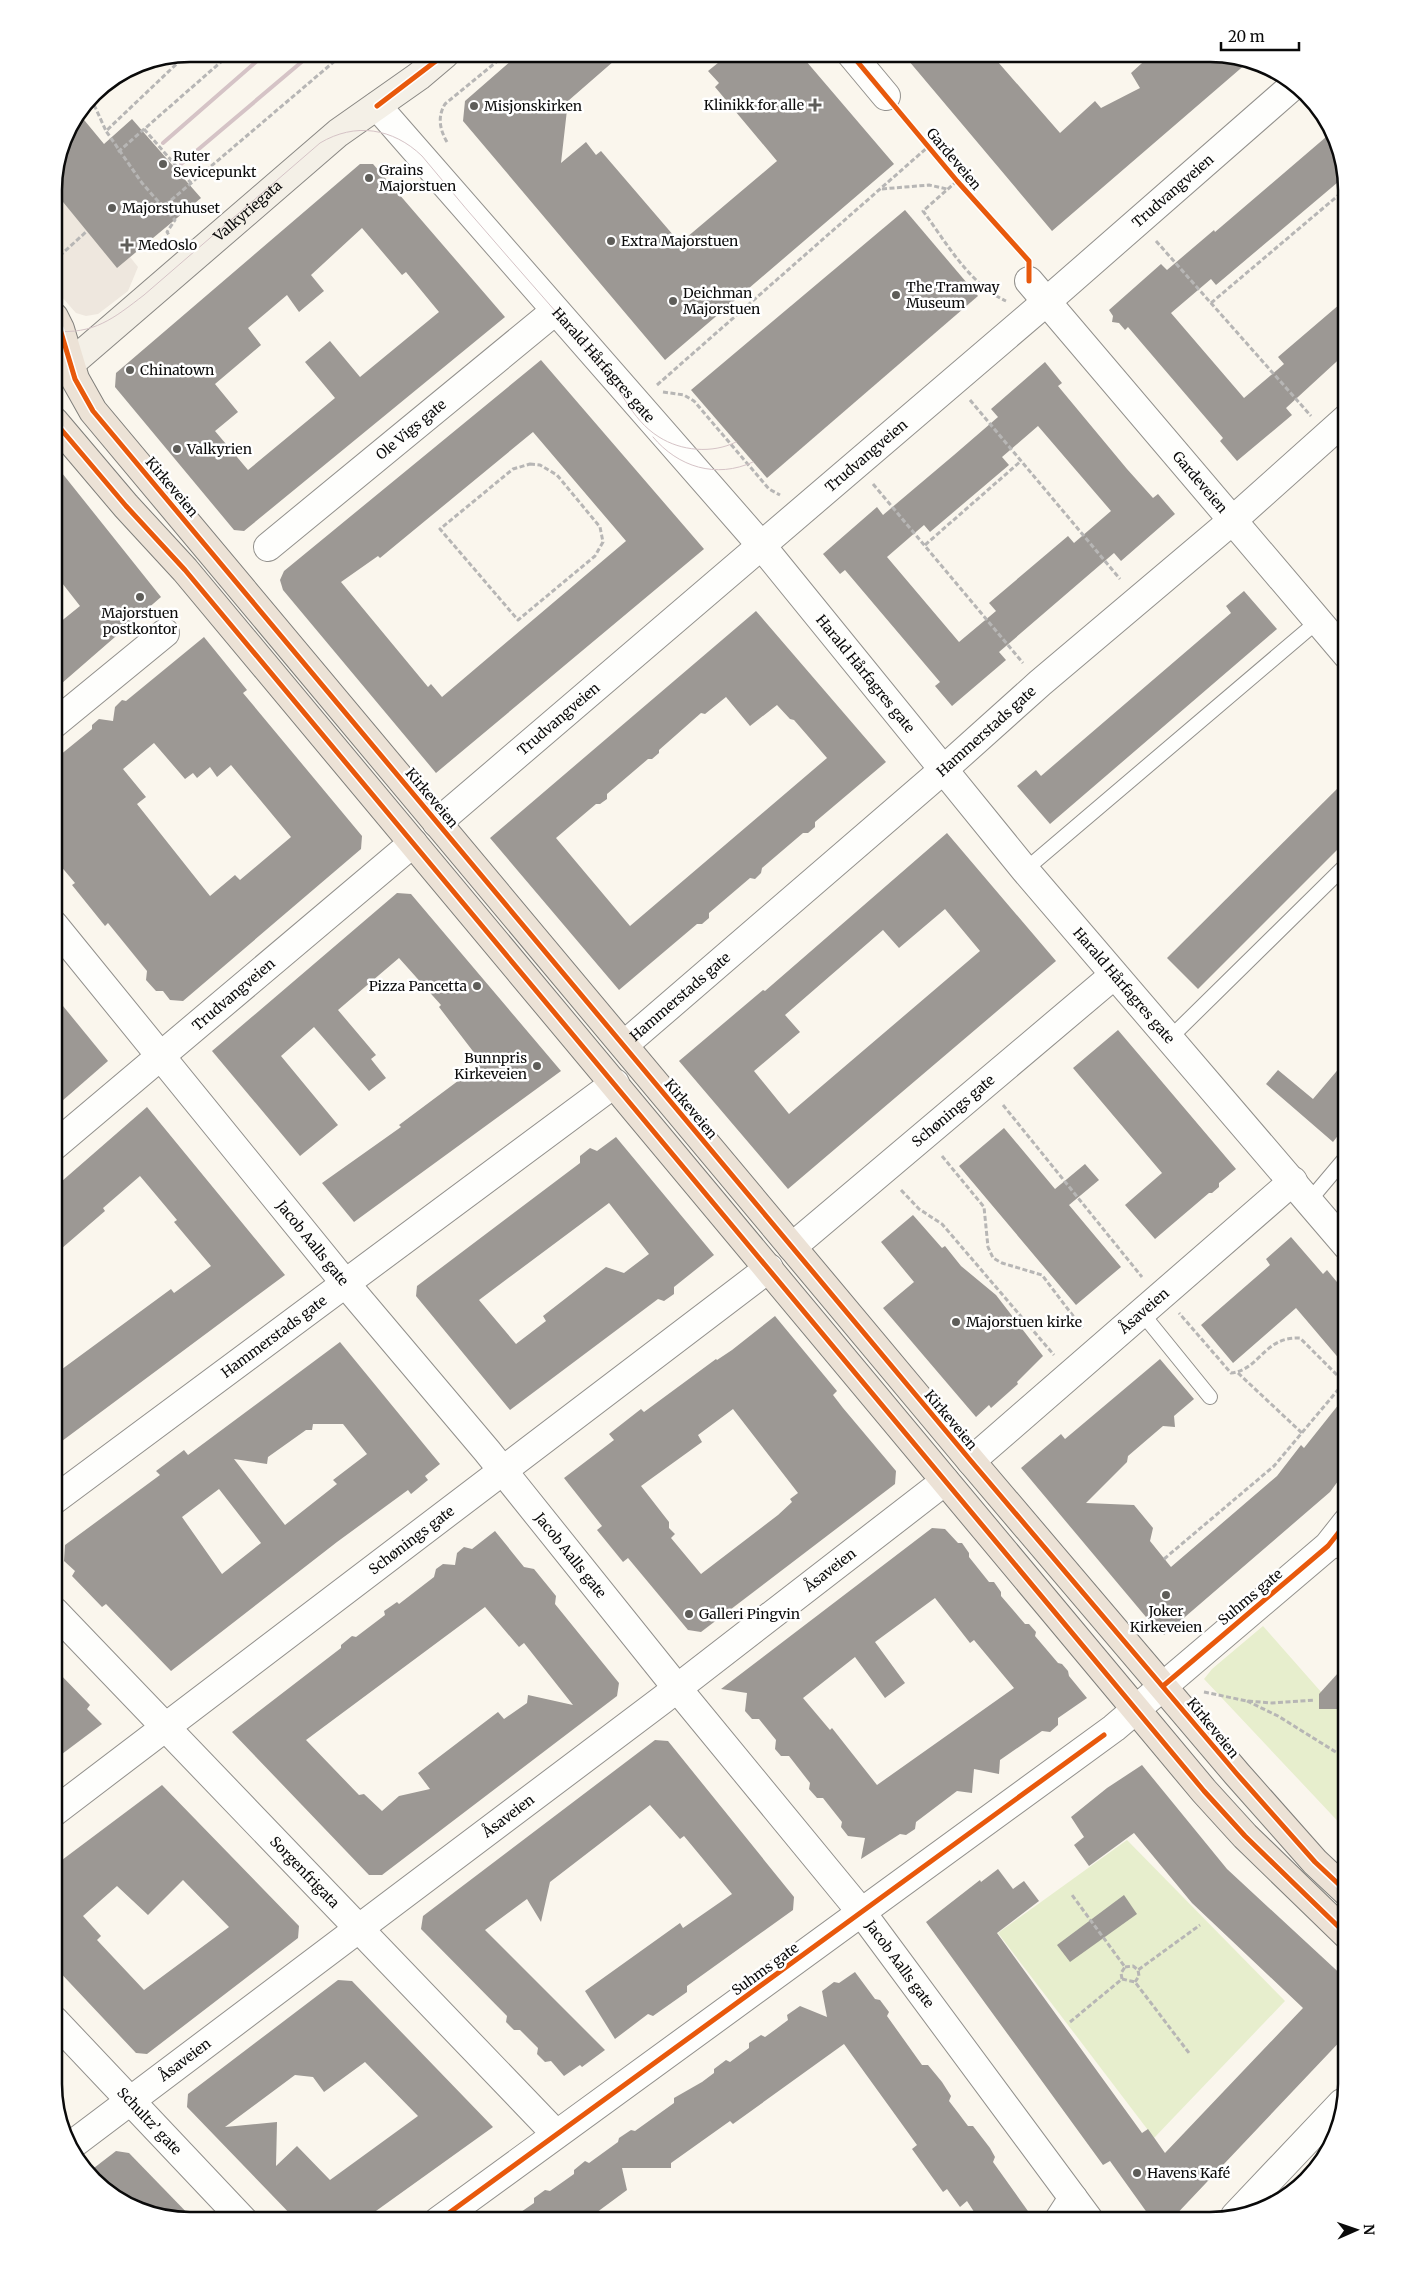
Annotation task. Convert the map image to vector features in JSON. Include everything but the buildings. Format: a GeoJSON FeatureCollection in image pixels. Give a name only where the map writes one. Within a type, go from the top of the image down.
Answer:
{"type":"FeatureCollection","features":[{"type":"Feature","properties":{"kind":"main road","name":"Valkyriegata"},"geometry":{"type":"LineString","coordinates":[[63,363],[338,133],[433,63]]}},
{"type":"Feature","properties":{"kind":"main road","name":"Kirkeveien"},"geometry":{"type":"LineString","coordinates":[[63,371],[94,411],[437,823],[971,1461],[1256,1797],[1315,1862],[1338,1884]]}},
{"type":"Feature","properties":{"kind":"main road"},"geometry":{"type":"LineString","coordinates":[[63,431],[126,506],[185,570],[1204,1791],[1245,1836],[1338,1926]]}},
{"type":"Feature","properties":{"kind":"street"},"geometry":{"type":"LineString","coordinates":[[858,63],[886,96]]}},
{"type":"Feature","properties":{"kind":"street","name":"Trudvangveien"},"geometry":{"type":"LineString","coordinates":[[437,823],[761,545],[1038,292],[1289,89]]}},
{"type":"Feature","properties":{"kind":"street","name":"Harald Hårfagres gate"},"geometry":{"type":"LineString","coordinates":[[377,106],[761,545],[1025,870],[1338,1235]]}},
{"type":"Feature","properties":{"kind":"street","name":"Gardeveien"},"geometry":{"type":"LineString","coordinates":[[1038,292],[1338,645]]}},
{"type":"Feature","properties":{"kind":"street","name":"Ole Vigs gate"},"geometry":{"type":"LineString","coordinates":[[268,547],[555,311]]}},
{"type":"Feature","properties":{"kind":"street","name":"Hammerstads gate"},"geometry":{"type":"LineString","coordinates":[[624,1046],[944,770],[1040,683],[1233,520],[1338,426]]}},
{"type":"Feature","properties":{"kind":"street"},"geometry":{"type":"LineString","coordinates":[[63,717],[164,633]]}},
{"type":"Feature","properties":{"kind":"street","name":"Trudvangveien"},"geometry":{"type":"LineString","coordinates":[[62,1139],[413,843]]}},
{"type":"Feature","properties":{"kind":"street","name":"Jacob Aalls gate"},"geometry":{"type":"LineString","coordinates":[[63,936],[345,1283],[502,1470],[677,1688],[862,1913],[1083,2212]]}},
{"type":"Feature","properties":{"kind":"street","name":"Schønings gate"},"geometry":{"type":"LineString","coordinates":[[792,1247],[1114,974]]}},
{"type":"Feature","properties":{"kind":"street","name":"Hammerstads gate"},"geometry":{"type":"LineString","coordinates":[[62,1494],[614,1083]]}},
{"type":"Feature","properties":{"kind":"street","name":"Åsaveien"},"geometry":{"type":"LineString","coordinates":[[971,1461],[1141,1312],[1301,1191]]}},
{"type":"Feature","properties":{"kind":"street","name":"Schønings gate"},"geometry":{"type":"LineString","coordinates":[[62,1806],[769,1268]]}},
{"type":"Feature","properties":{"kind":"street","name":"Åsaveien"},"geometry":{"type":"LineString","coordinates":[[76,2142],[131,2099],[360,1929],[946,1481]]}},
{"type":"Feature","properties":{"kind":"street","name":"Suhms gate"},"geometry":{"type":"LineString","coordinates":[[450,2212],[862,1913],[1137,1710],[1163,1686],[1338,1550]]}},
{"type":"Feature","properties":{"kind":"street","name":"Sorgenfrigata"},"geometry":{"type":"LineString","coordinates":[[62,1620],[556,2134]]}},
{"type":"Feature","properties":{"kind":"street","name":"Schultz’ gate"},"geometry":{"type":"LineString","coordinates":[[62,2028],[131,2099],[236,2212]]}},
{"type":"Feature","properties":{"kind":"street"},"geometry":{"type":"LineString","coordinates":[[1241,2209],[1336,2110]]}},
{"type":"Feature","properties":{"kind":"street"},"geometry":{"type":"LineString","coordinates":[[1064,2212],[1073,2198]]}},
{"type":"Feature","properties":{"kind":"lane"},"geometry":{"type":"LineString","coordinates":[[1025,870],[1318,621]]}},
{"type":"Feature","properties":{"kind":"lane"},"geometry":{"type":"LineString","coordinates":[[1170,1038],[1338,873]]}},
{"type":"Feature","properties":{"kind":"lane"},"geometry":{"type":"LineString","coordinates":[[1301,1191],[1338,1163]]}},
{"type":"Feature","properties":{"kind":"lane"},"geometry":{"type":"LineString","coordinates":[[1141,1312],[1210,1397]]}},
{"type":"Feature","properties":{"kind":"path"},"geometry":{"type":"LineString","coordinates":[[118,152],[220,63]]}},
{"type":"Feature","properties":{"kind":"path"},"geometry":{"type":"LineString","coordinates":[[163,207],[333,63]]}},
{"type":"Feature","properties":{"kind":"path"},"geometry":{"type":"LineString","coordinates":[[453,149],[441,131],[443,109],[496,63]]}},
{"type":"Feature","properties":{"kind":"path"},"geometry":{"type":"LineString","coordinates":[[106,132],[177,64]]}},
{"type":"Feature","properties":{"kind":"path"},"geometry":{"type":"LineString","coordinates":[[95,106],[106,132],[118,152],[142,183],[175,220],[167,232],[169,235]]}},
{"type":"Feature","properties":{"kind":"path"},"geometry":{"type":"LineString","coordinates":[[144,129],[192,182]]}},
{"type":"Feature","properties":{"kind":"path"},"geometry":{"type":"LineString","coordinates":[[656,386],[929,146]]}},
{"type":"Feature","properties":{"kind":"path"},"geometry":{"type":"LineString","coordinates":[[957,181],[923,212],[967,270],[986,289],[1008,302],[1004,306]]}},
{"type":"Feature","properties":{"kind":"path"},"geometry":{"type":"LineString","coordinates":[[138,186],[142,183]]}},
{"type":"Feature","properties":{"kind":"path"},"geometry":{"type":"LineString","coordinates":[[880,189],[930,185],[948,189]]}},
{"type":"Feature","properties":{"kind":"path"},"geometry":{"type":"LineString","coordinates":[[1211,303],[1338,196]]}},
{"type":"Feature","properties":{"kind":"path"},"geometry":{"type":"LineString","coordinates":[[63,253],[87,231]]}},
{"type":"Feature","properties":{"kind":"path"},"geometry":{"type":"LineString","coordinates":[[1156,241],[1318,423]]}},
{"type":"Feature","properties":{"kind":"path"},"geometry":{"type":"LineString","coordinates":[[650,379],[661,391],[684,395],[694,401],[769,489],[776,494],[784,494]]}},
{"type":"Feature","properties":{"kind":"path"},"geometry":{"type":"LineString","coordinates":[[968,398],[1121,580]]}},
{"type":"Feature","properties":{"kind":"path"},"geometry":{"type":"LineString","coordinates":[[925,545],[1021,462]]}},
{"type":"Feature","properties":{"kind":"path"},"geometry":{"type":"LineString","coordinates":[[522,465],[540,465],[557,475],[600,527],[602,542],[595,556],[518,620],[440,529],[513,469],[522,465]]}},
{"type":"Feature","properties":{"kind":"path"},"geometry":{"type":"LineString","coordinates":[[871,482],[1030,671]]}},
{"type":"Feature","properties":{"kind":"path"},"geometry":{"type":"LineString","coordinates":[[999,1100],[1145,1280]]}},
{"type":"Feature","properties":{"kind":"path"},"geometry":{"type":"LineString","coordinates":[[938,1151],[984,1207],[988,1247],[993,1258],[1002,1263],[1042,1274],[1085,1331]]}},
{"type":"Feature","properties":{"kind":"path"},"geometry":{"type":"LineString","coordinates":[[899,1187],[919,1209],[942,1224],[1055,1356]]}},
{"type":"Feature","properties":{"kind":"path"},"geometry":{"type":"LineString","coordinates":[[1177,1310],[1227,1371],[1231,1373],[1238,1373],[1278,1340],[1286,1337],[1300,1338],[1338,1376]]}},
{"type":"Feature","properties":{"kind":"path"},"geometry":{"type":"LineString","coordinates":[[1238,1373],[1303,1434]]}},
{"type":"Feature","properties":{"kind":"path"},"geometry":{"type":"LineString","coordinates":[[1164,1559],[1274,1466],[1303,1434],[1338,1390]]}},
{"type":"Feature","properties":{"kind":"path"},"geometry":{"type":"LineString","coordinates":[[1201,1692],[1246,1701],[1272,1703],[1315,1700]]}},
{"type":"Feature","properties":{"kind":"path"},"geometry":{"type":"LineString","coordinates":[[1246,1701],[1278,1716],[1338,1753]]}},
{"type":"Feature","properties":{"kind":"path"},"geometry":{"type":"LineString","coordinates":[[1072,1895],[1125,1966]]}},
{"type":"Feature","properties":{"kind":"path"},"geometry":{"type":"LineString","coordinates":[[1138,1970],[1200,1925]]}},
{"type":"Feature","properties":{"kind":"path"},"geometry":{"type":"LineString","coordinates":[[1125,1966],[1134,1966],[1138,1970],[1139,1976],[1135,1982]]}},
{"type":"Feature","properties":{"kind":"path"},"geometry":{"type":"LineString","coordinates":[[1122,1979],[1121,1973],[1125,1966]]}},
{"type":"Feature","properties":{"kind":"path"},"geometry":{"type":"LineString","coordinates":[[1122,1979],[1135,1982],[1189,2052]]}},
{"type":"Feature","properties":{"kind":"path"},"geometry":{"type":"LineString","coordinates":[[1070,2022],[1122,1979]]}},
{"type":"Feature","properties":{"kind":"green space"},"geometry":{"type":"Polygon","coordinates":[[[1263,1626],[1322,1693],[1338,1693],[1338,1821],[1204,1679],[1212,1669],[1263,1626]]]}},
{"type":"Feature","properties":{"kind":"green space"},"geometry":{"type":"Polygon","coordinates":[[[1127,1840],[1285,2001],[1154,2138],[998,1933],[1127,1840]]]}},
{"type":"Feature","properties":{"kind":"shaded area"},"geometry":{"type":"Polygon","coordinates":[[[63,202],[117,267],[130,257],[138,267],[128,291],[98,314],[86,316],[76,313],[63,298],[63,202]]]}},
{"type":"Feature","properties":{"kind":"tram line"},"geometry":{"type":"LineString","coordinates":[[63,332],[92,327],[113,318],[123,311],[320,143],[333,136],[347,132],[373,131],[399,139],[422,156],[598,361],[633,412],[649,430],[668,442],[687,448],[717,448],[736,442]]}},
{"type":"Feature","properties":{"kind":"tram line"},"geometry":{"type":"LineString","coordinates":[[653,437],[674,456],[698,467],[725,469],[753,462]]}},
{"type":"Feature","properties":{"kind":"railway"},"geometry":{"type":"LineString","coordinates":[[163,143],[255,63]]}},
{"type":"Feature","properties":{"kind":"railway"},"geometry":{"type":"LineString","coordinates":[[181,164],[300,63]]}},
{"type":"Feature","properties":{"kind":"cycle path"},"geometry":{"type":"LineString","coordinates":[[377,106],[433,63]]}},
{"type":"Feature","properties":{"kind":"cycle path"},"geometry":{"type":"LineString","coordinates":[[859,63],[957,181],[1029,261],[1029,281]]}},
{"type":"Feature","properties":{"kind":"cycle path"},"geometry":{"type":"LineString","coordinates":[[63,339],[75,379],[93,411],[971,1461],[1237,1774],[1315,1862],[1338,1884]]}},
{"type":"Feature","properties":{"kind":"cycle path"},"geometry":{"type":"LineString","coordinates":[[63,431],[126,506],[185,570],[1204,1791],[1245,1836],[1338,1926]]}},
{"type":"Feature","properties":{"kind":"cycle path"},"geometry":{"type":"LineString","coordinates":[[1163,1686],[1328,1546],[1338,1533]]}},
{"type":"Feature","properties":{"kind":"cycle path"},"geometry":{"type":"LineString","coordinates":[[450,2212],[1104,1735]]}},
{"type":"Feature","properties":{"kind":"place","name":"Klinikk for alle"},"geometry":{"type":"Point","coordinates":[815,105]}},
{"type":"Feature","properties":{"kind":"place","name":"Misjonskirken"},"geometry":{"type":"Point","coordinates":[474,106]}},
{"type":"Feature","properties":{"kind":"place","name":"Ruter Sevicepunkt"},"geometry":{"type":"Point","coordinates":[163,164]}},
{"type":"Feature","properties":{"kind":"place","name":"Grains Majorstuen"},"geometry":{"type":"Point","coordinates":[369,178]}},
{"type":"Feature","properties":{"kind":"place","name":"Majorstuhuset"},"geometry":{"type":"Point","coordinates":[112,208]}},
{"type":"Feature","properties":{"kind":"place","name":"Extra Majorstuen"},"geometry":{"type":"Point","coordinates":[611,241]}},
{"type":"Feature","properties":{"kind":"place","name":"MedOslo"},"geometry":{"type":"Point","coordinates":[127,245]}},
{"type":"Feature","properties":{"kind":"place","name":"The Tramway Museum"},"geometry":{"type":"Point","coordinates":[896,295]}},
{"type":"Feature","properties":{"kind":"place","name":"Deichman Majorstuen"},"geometry":{"type":"Point","coordinates":[673,301]}},
{"type":"Feature","properties":{"kind":"place","name":"Chinatown"},"geometry":{"type":"Point","coordinates":[130,370]}},
{"type":"Feature","properties":{"kind":"place","name":"Valkyrien"},"geometry":{"type":"Point","coordinates":[177,449]}},
{"type":"Feature","properties":{"kind":"place","name":"Majorstuen postkontor"},"geometry":{"type":"Point","coordinates":[140,597]}},
{"type":"Feature","properties":{"kind":"place","name":"Pizza Pancetta"},"geometry":{"type":"Point","coordinates":[477,986]}},
{"type":"Feature","properties":{"kind":"place","name":"Bunnpris Kirkeveien"},"geometry":{"type":"Point","coordinates":[537,1066]}},
{"type":"Feature","properties":{"kind":"place","name":"Majorstuen kirke"},"geometry":{"type":"Point","coordinates":[956,1322]}},
{"type":"Feature","properties":{"kind":"place","name":"Joker Kirkeveien"},"geometry":{"type":"Point","coordinates":[1166,1595]}},
{"type":"Feature","properties":{"kind":"place","name":"Galleri Pingvin"},"geometry":{"type":"Point","coordinates":[689,1614]}},
{"type":"Feature","properties":{"kind":"place","name":"Havens Kafé"},"geometry":{"type":"Point","coordinates":[1137,2173]}}]}
